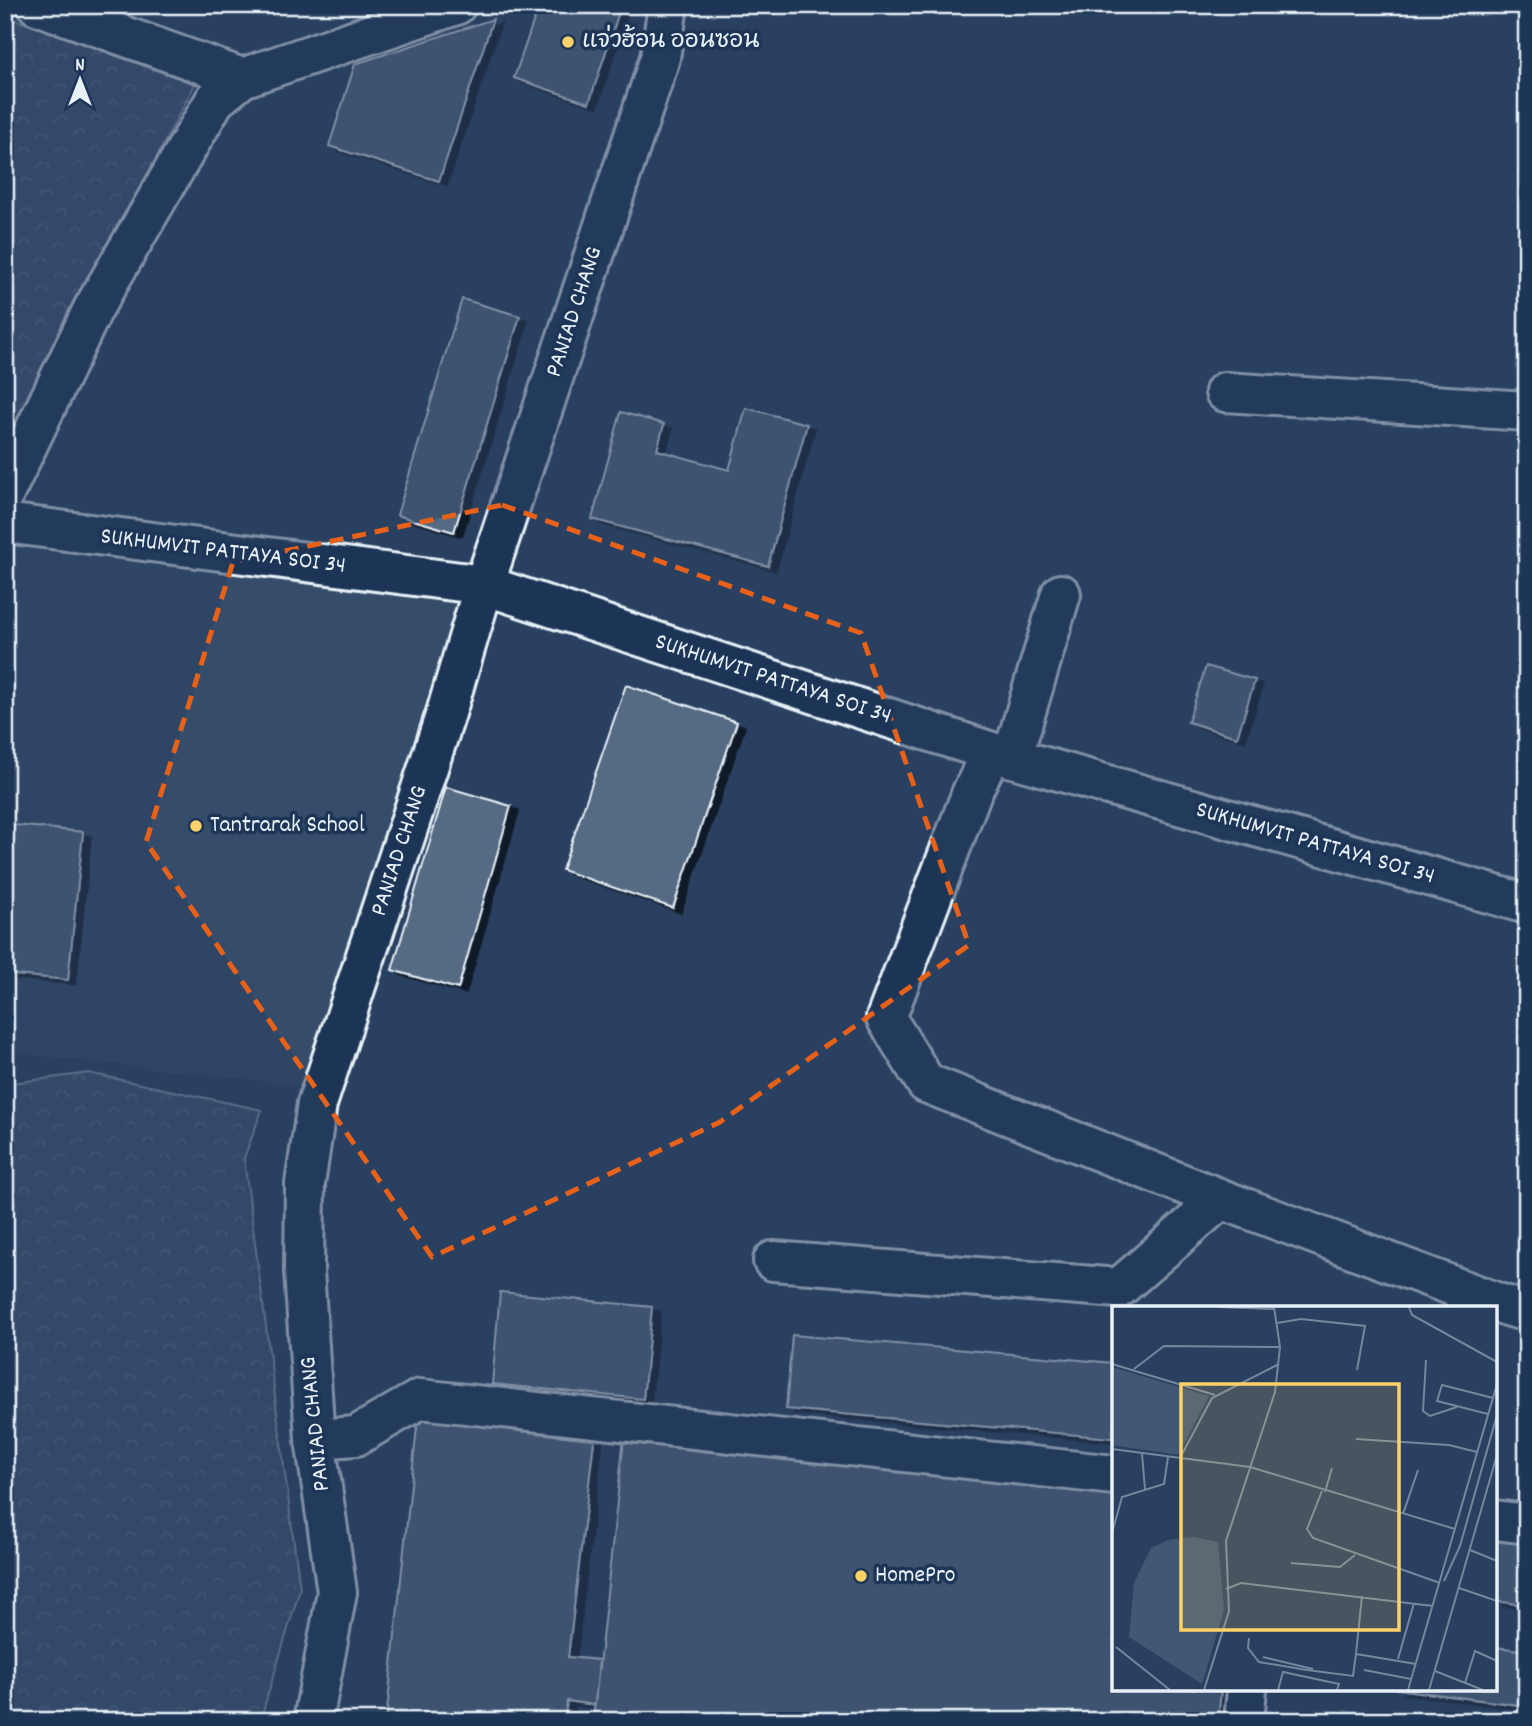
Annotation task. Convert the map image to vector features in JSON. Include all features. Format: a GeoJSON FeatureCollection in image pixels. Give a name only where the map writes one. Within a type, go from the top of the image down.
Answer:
{"type":"FeatureCollection","features":[{"type":"Feature","properties":{"kind":"street"},"geometry":{"type":"LineString","coordinates":[[37,5],[242,78]]}},
{"type":"Feature","properties":{"kind":"street"},"geometry":{"type":"LineString","coordinates":[[5,492],[93,309],[215,100],[242,78],[456,5]]}},
{"type":"Feature","properties":{"kind":"street","name":"PANIAD CHANG"},"geometry":{"type":"LineString","coordinates":[[313,1721],[337,1592],[314,1439],[304,1270],[304,1184],[317,1104],[446,713],[484,586],[660,58],[668,5]]}},
{"type":"Feature","properties":{"kind":"street"},"geometry":{"type":"LineString","coordinates":[[1225,392],[1527,411]]}},
{"type":"Feature","properties":{"kind":"street","name":"SUKHUMVIT PATTAYA SOI 34"},"geometry":{"type":"LineString","coordinates":[[5,523],[484,586],[1002,755],[1527,904]]}},
{"type":"Feature","properties":{"kind":"street"},"geometry":{"type":"LineString","coordinates":[[1061,594],[1002,755],[972,792],[886,1018],[926,1083],[1221,1199],[1527,1312]]}},
{"type":"Feature","properties":{"kind":"street"},"geometry":{"type":"LineString","coordinates":[[774,1261],[1119,1287],[1221,1199]]}},
{"type":"Feature","properties":{"kind":"street"},"geometry":{"type":"LineString","coordinates":[[314,1439],[356,1436],[420,1399],[1112,1475]]}},
{"type":"Feature","properties":{"kind":"street"},"geometry":{"type":"LineString","coordinates":[[1497,1520],[1527,1524]]}},
{"type":"Feature","properties":{"kind":"street"},"geometry":{"type":"LineString","coordinates":[[1244,1721],[1247,1691]]}},
{"type":"Feature","properties":{"kind":"highlighted area"},"geometry":{"type":"Polygon","coordinates":[[[502,505],[861,633],[969,945],[720,1122],[432,1257],[146,842],[233,562],[502,505]]]}},
{"type":"Feature","properties":{"kind":"shaded area","name":"Tantrarak School"},"geometry":{"type":"Polygon","coordinates":[[[5,546],[457,599],[306,1086],[5,1052],[5,546]]]}},
{"type":"Feature","properties":{"kind":"green space"},"geometry":{"type":"Polygon","coordinates":[[[5,16],[195,84],[5,447],[5,16]]]}},
{"type":"Feature","properties":{"kind":"green space"},"geometry":{"type":"Polygon","coordinates":[[[89,1073],[262,1110],[244,1158],[300,1589],[260,1721],[5,1721],[5,1084],[89,1073]]]}},
{"type":"Feature","properties":{"kind":"building","name":"แจ่วฮ้อน ออนซอน"},"geometry":{"type":"Polygon","coordinates":[[[539,5],[621,6],[589,103],[514,78],[539,5]]]}},
{"type":"Feature","properties":{"kind":"building"},"geometry":{"type":"Polygon","coordinates":[[[493,19],[439,181],[329,146],[355,64],[493,19]]]}},
{"type":"Feature","properties":{"kind":"building"},"geometry":{"type":"Polygon","coordinates":[[[462,299],[520,316],[454,532],[397,515],[462,299]]]}},
{"type":"Feature","properties":{"kind":"building"},"geometry":{"type":"Polygon","coordinates":[[[746,408],[807,424],[768,566],[592,519],[621,412],[664,424],[657,450],[729,470],[746,408]]]}},
{"type":"Feature","properties":{"kind":"building"},"geometry":{"type":"Polygon","coordinates":[[[1206,666],[1255,680],[1237,737],[1188,722],[1206,666]]]}},
{"type":"Feature","properties":{"kind":"building"},"geometry":{"type":"Polygon","coordinates":[[[626,685],[737,722],[673,908],[562,870],[626,685]]]}},
{"type":"Feature","properties":{"kind":"building"},"geometry":{"type":"Polygon","coordinates":[[[446,787],[511,806],[458,989],[392,970],[446,787]]]}},
{"type":"Feature","properties":{"kind":"building"},"geometry":{"type":"Polygon","coordinates":[[[5,824],[83,832],[68,980],[5,974],[5,824]]]}},
{"type":"Feature","properties":{"kind":"building"},"geometry":{"type":"Polygon","coordinates":[[[500,1292],[652,1307],[643,1399],[492,1384],[500,1292]]]}},
{"type":"Feature","properties":{"kind":"building"},"geometry":{"type":"Polygon","coordinates":[[[792,1335],[1112,1363],[1112,1438],[786,1409],[792,1335]]]}},
{"type":"Feature","properties":{"kind":"building"},"geometry":{"type":"Polygon","coordinates":[[[419,1408],[596,1424],[568,1657],[599,1660],[595,1705],[567,1701],[564,1721],[386,1721],[419,1408]]]}},
{"type":"Feature","properties":{"kind":"building","name":"HomePro"},"geometry":{"type":"Polygon","coordinates":[[[624,1438],[1112,1492],[1112,1691],[1221,1691],[1218,1721],[593,1721],[624,1438]]]}},
{"type":"Feature","properties":{"kind":"building"},"geometry":{"type":"Polygon","coordinates":[[[1497,1540],[1527,1543],[1524,1605],[1497,1601],[1497,1540]]]}},
{"type":"Feature","properties":{"kind":"building"},"geometry":{"type":"Polygon","coordinates":[[[1497,1647],[1527,1651],[1527,1706],[1411,1691],[1497,1691],[1497,1647]]]}},
{"type":"Feature","properties":{"kind":"building"},"geometry":{"type":"Polygon","coordinates":[[[1273,1713],[1333,1721],[1272,1721],[1273,1713]]]}},
{"type":"Feature","properties":{"kind":"place","name":"แจ่วฮ้อน ออนซอน"},"geometry":{"type":"Point","coordinates":[568,42]}},
{"type":"Feature","properties":{"kind":"place","name":"Tantrarak School"},"geometry":{"type":"Point","coordinates":[196,826]}},
{"type":"Feature","properties":{"kind":"place","name":"HomePro"},"geometry":{"type":"Point","coordinates":[861,1576]}}]}
